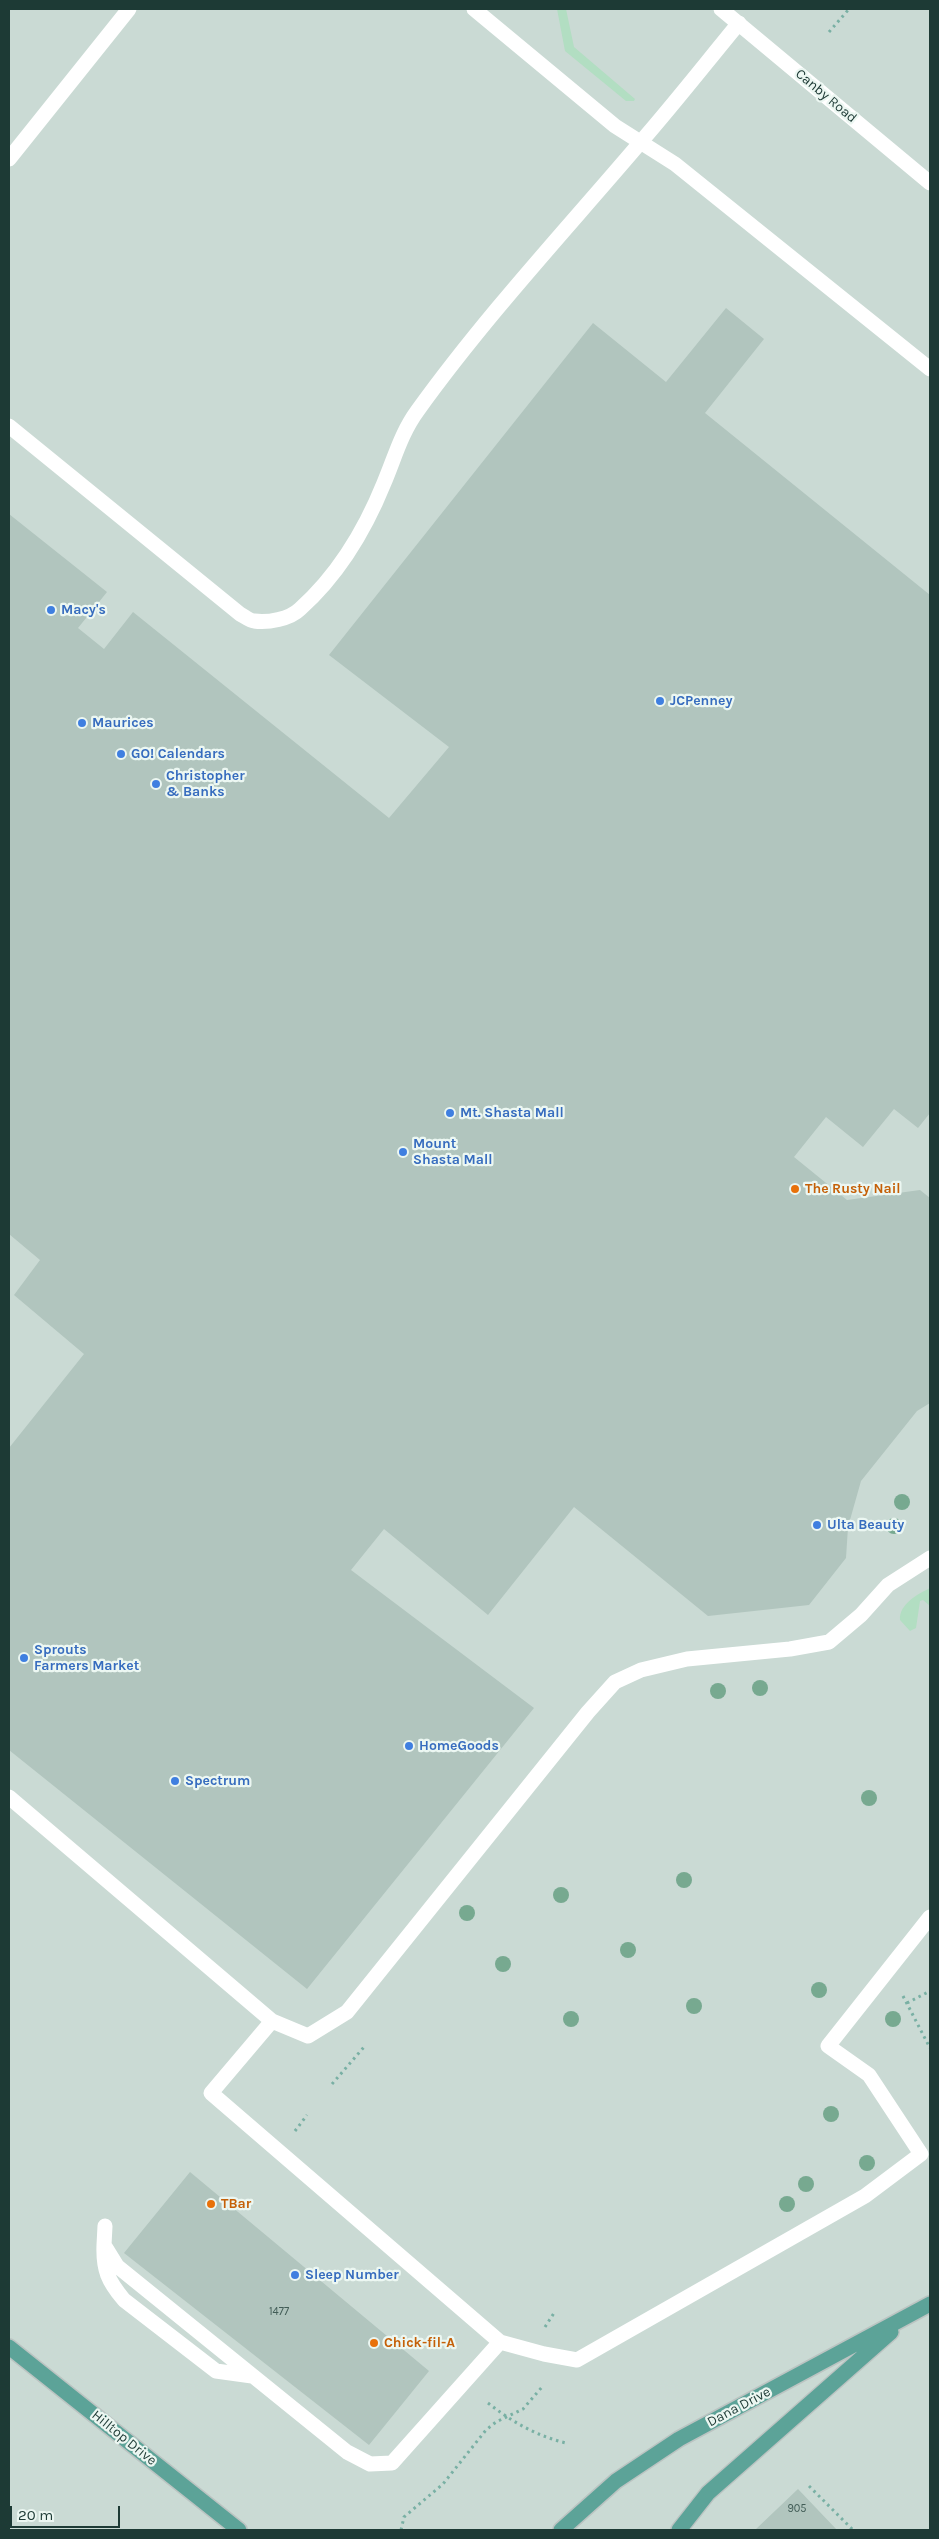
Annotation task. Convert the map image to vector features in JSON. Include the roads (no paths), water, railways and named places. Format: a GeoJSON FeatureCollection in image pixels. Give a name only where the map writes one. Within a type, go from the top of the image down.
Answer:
{"type":"FeatureCollection","features":[{"type":"Feature","properties":{"kind":"main road","name":"Dana Drive"},"geometry":{"type":"LineString","coordinates":[[561,2530],[616,2481],[679,2439],[930,2304]]}},
{"type":"Feature","properties":{"kind":"main road"},"geometry":{"type":"LineString","coordinates":[[679,2530],[708,2493],[913,2313]]}},
{"type":"Feature","properties":{"kind":"main road","name":"Hilltop Drive"},"geometry":{"type":"LineString","coordinates":[[9,2347],[239,2530]]}},
{"type":"Feature","properties":{"kind":"street"},"geometry":{"type":"LineString","coordinates":[[9,159],[129,9]]}},
{"type":"Feature","properties":{"kind":"street"},"geometry":{"type":"LineString","coordinates":[[474,9],[615,126],[640,144],[675,164],[930,369]]}},
{"type":"Feature","properties":{"kind":"street","name":"Canby Road"},"geometry":{"type":"LineString","coordinates":[[721,9],[930,183]]}},
{"type":"Feature","properties":{"kind":"street"},"geometry":{"type":"LineString","coordinates":[[9,426],[240,614],[253,621],[273,620],[291,615],[299,610],[330,576],[358,540],[384,484],[404,429],[420,407],[547,249],[640,144],[739,23]]}},
{"type":"Feature","properties":{"kind":"street"},"geometry":{"type":"LineString","coordinates":[[9,1797],[272,2021],[308,2036],[347,2012],[588,1712],[615,1682],[641,1670],[687,1659],[790,1649],[829,1642],[861,1615],[888,1585],[930,1558]]}},
{"type":"Feature","properties":{"kind":"street"},"geometry":{"type":"LineString","coordinates":[[272,2021],[211,2093],[500,2342],[544,2354],[578,2360],[865,2196],[921,2154],[869,2075],[828,2046],[930,1917]]}},
{"type":"Feature","properties":{"kind":"street"},"geometry":{"type":"LineString","coordinates":[[105,2226],[103,2265],[114,2288],[124,2300],[216,2371],[252,2376]]}},
{"type":"Feature","properties":{"kind":"street"},"geometry":{"type":"LineString","coordinates":[[104,2245],[117,2266],[347,2452],[370,2464],[392,2463],[500,2342]]}},
{"type":"Feature","properties":{"kind":"place","name":"Macy's"},"geometry":{"type":"Point","coordinates":[51,610]}},
{"type":"Feature","properties":{"kind":"place","name":"JCPenney"},"geometry":{"type":"Point","coordinates":[660,701]}},
{"type":"Feature","properties":{"kind":"place","name":"Maurices"},"geometry":{"type":"Point","coordinates":[82,723]}},
{"type":"Feature","properties":{"kind":"place","name":"GO! Calendars"},"geometry":{"type":"Point","coordinates":[121,754]}},
{"type":"Feature","properties":{"kind":"place","name":"Christopher & Banks"},"geometry":{"type":"Point","coordinates":[156,784]}},
{"type":"Feature","properties":{"kind":"place","name":"Mt. Shasta Mall"},"geometry":{"type":"Point","coordinates":[450,1113]}},
{"type":"Feature","properties":{"kind":"place","name":"Mount Shasta Mall"},"geometry":{"type":"Point","coordinates":[403,1152]}},
{"type":"Feature","properties":{"kind":"place","name":"The Rusty Nail"},"geometry":{"type":"Point","coordinates":[795,1189]}},
{"type":"Feature","properties":{"kind":"place","name":"Ulta Beauty"},"geometry":{"type":"Point","coordinates":[817,1525]}},
{"type":"Feature","properties":{"kind":"place","name":"Sprouts Farmers Market"},"geometry":{"type":"Point","coordinates":[24,1658]}},
{"type":"Feature","properties":{"kind":"place","name":"HomeGoods"},"geometry":{"type":"Point","coordinates":[409,1746]}},
{"type":"Feature","properties":{"kind":"place","name":"Spectrum"},"geometry":{"type":"Point","coordinates":[175,1781]}},
{"type":"Feature","properties":{"kind":"place","name":"TBar"},"geometry":{"type":"Point","coordinates":[211,2204]}},
{"type":"Feature","properties":{"kind":"place","name":"Sleep Number"},"geometry":{"type":"Point","coordinates":[295,2275]}},
{"type":"Feature","properties":{"kind":"place","name":"Chick-fil-A"},"geometry":{"type":"Point","coordinates":[374,2343]}}]}
